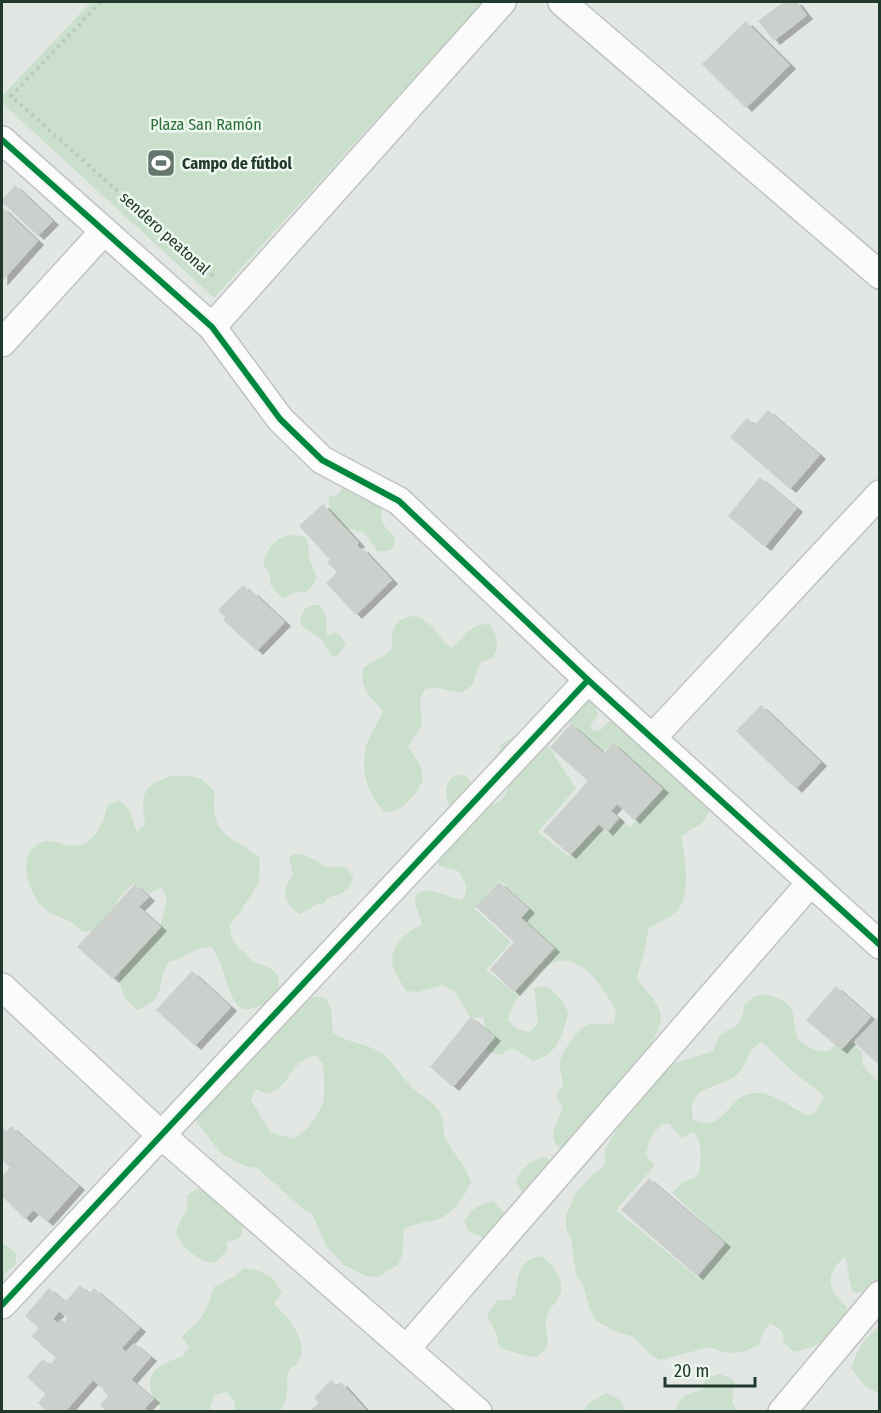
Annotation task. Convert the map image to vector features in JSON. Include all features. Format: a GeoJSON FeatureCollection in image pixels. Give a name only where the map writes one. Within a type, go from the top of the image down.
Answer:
{"type":"FeatureCollection","features":[{"type":"Feature","properties":{"kind":"street"},"geometry":{"type":"LineString","coordinates":[[212,327],[502,2]]}},
{"type":"Feature","properties":{"kind":"street"},"geometry":{"type":"LineString","coordinates":[[562,2],[879,275]]}},
{"type":"Feature","properties":{"kind":"street"},"geometry":{"type":"LineString","coordinates":[[2,140],[212,327],[280,419],[322,460],[399,501],[588,680],[879,945]]}},
{"type":"Feature","properties":{"kind":"street"},"geometry":{"type":"LineString","coordinates":[[2,343],[104,231]]}},
{"type":"Feature","properties":{"kind":"street"},"geometry":{"type":"LineString","coordinates":[[652,738],[879,494]]}},
{"type":"Feature","properties":{"kind":"street"},"geometry":{"type":"LineString","coordinates":[[2,1305],[588,680]]}},
{"type":"Feature","properties":{"kind":"street"},"geometry":{"type":"LineString","coordinates":[[407,1347],[811,882]]}},
{"type":"Feature","properties":{"kind":"street"},"geometry":{"type":"LineString","coordinates":[[2,987],[160,1134],[407,1347],[478,1412]]}},
{"type":"Feature","properties":{"kind":"street"},"geometry":{"type":"LineString","coordinates":[[782,1412],[879,1295]]}},
{"type":"Feature","properties":{"kind":"green space","name":"Plaza San Ramón"},"geometry":{"type":"Polygon","coordinates":[[[91,2],[483,2],[214,298],[2,103],[2,96],[91,2]]]}},
{"type":"Feature","properties":{"kind":"green space"},"geometry":{"type":"Polygon","coordinates":[[[344,487],[382,507],[382,522],[395,538],[390,550],[378,552],[364,533],[342,528],[336,521],[330,509],[329,500],[330,496],[336,496],[344,487]]]}},
{"type":"Feature","properties":{"kind":"green space"},"geometry":{"type":"Polygon","coordinates":[[[292,535],[307,539],[309,556],[316,578],[312,587],[306,592],[294,592],[284,599],[271,586],[270,574],[263,564],[267,553],[276,541],[292,535]]]}},
{"type":"Feature","properties":{"kind":"green space"},"geometry":{"type":"Polygon","coordinates":[[[313,605],[320,605],[326,616],[327,636],[333,633],[339,634],[346,644],[334,657],[321,640],[300,623],[303,611],[313,605]]]}},
{"type":"Feature","properties":{"kind":"green space"},"geometry":{"type":"Polygon","coordinates":[[[416,616],[431,626],[451,648],[476,626],[489,624],[496,636],[497,648],[493,658],[481,662],[472,685],[462,693],[439,688],[425,689],[420,700],[422,725],[408,747],[421,767],[423,780],[409,801],[399,809],[386,813],[374,799],[365,775],[366,747],[383,712],[365,688],[363,668],[392,649],[393,630],[398,622],[416,616]]]}},
{"type":"Feature","properties":{"kind":"green space"},"geometry":{"type":"Polygon","coordinates":[[[594,695],[598,716],[590,725],[593,730],[599,731],[617,717],[711,801],[707,816],[701,824],[681,837],[686,887],[681,905],[676,912],[648,930],[637,979],[658,1007],[661,1017],[658,1030],[636,1065],[563,1151],[557,1146],[553,1135],[563,1107],[556,1097],[558,1091],[563,1087],[561,1059],[567,1047],[581,1030],[590,1024],[614,1023],[616,1011],[599,983],[589,972],[578,964],[567,961],[554,962],[542,969],[516,1001],[508,1020],[517,1029],[529,1032],[538,1024],[534,988],[546,986],[564,1004],[568,1013],[561,1037],[554,1049],[542,1058],[533,1061],[512,1048],[501,1055],[488,1052],[483,1017],[471,1018],[454,991],[443,985],[418,992],[406,991],[392,963],[392,956],[398,943],[421,925],[415,904],[417,894],[422,891],[436,892],[462,900],[466,892],[458,871],[440,866],[436,861],[450,817],[451,809],[447,800],[446,788],[450,780],[457,775],[466,776],[488,805],[498,802],[506,794],[508,787],[500,745],[516,735],[557,719],[594,695]],[[569,723],[548,746],[576,788],[538,832],[569,857],[598,826],[607,833],[621,819],[630,828],[663,788],[613,743],[603,752],[569,723]],[[499,880],[475,909],[511,942],[486,970],[515,993],[556,949],[522,918],[530,908],[499,880]]]}},
{"type":"Feature","properties":{"kind":"green space"},"geometry":{"type":"Polygon","coordinates":[[[171,776],[196,777],[205,782],[215,793],[215,818],[219,827],[260,858],[259,883],[230,924],[235,943],[254,963],[262,964],[276,973],[279,983],[277,997],[263,1005],[252,1009],[238,1006],[212,947],[195,950],[169,962],[158,994],[148,1005],[138,1010],[128,1002],[120,982],[120,969],[160,927],[167,901],[162,887],[149,894],[133,883],[117,901],[104,922],[95,930],[83,932],[72,923],[44,908],[33,893],[26,863],[34,847],[49,841],[75,846],[89,841],[99,829],[107,806],[118,800],[129,809],[137,832],[145,824],[143,805],[145,793],[154,784],[171,776]]]}},
{"type":"Feature","properties":{"kind":"green space"},"geometry":{"type":"Polygon","coordinates":[[[294,854],[316,860],[327,868],[339,866],[345,868],[353,877],[350,886],[344,892],[327,898],[325,903],[317,904],[301,914],[293,910],[286,898],[285,888],[293,875],[289,857],[294,854]]]}},
{"type":"Feature","properties":{"kind":"green space"},"geometry":{"type":"Polygon","coordinates":[[[766,994],[784,1001],[793,1014],[797,1038],[812,1049],[829,1051],[846,1034],[862,1053],[863,1066],[879,1082],[879,1280],[865,1292],[853,1292],[845,1257],[838,1264],[833,1270],[831,1282],[836,1295],[847,1307],[846,1317],[837,1332],[812,1347],[794,1352],[784,1343],[782,1331],[770,1323],[762,1334],[759,1345],[746,1350],[729,1353],[710,1347],[660,1360],[650,1354],[632,1336],[619,1333],[596,1321],[590,1310],[583,1285],[576,1275],[571,1239],[566,1228],[566,1215],[576,1193],[605,1163],[605,1150],[616,1130],[616,1117],[666,1066],[714,1051],[721,1035],[740,1022],[744,1005],[753,997],[766,994]],[[762,1042],[750,1052],[740,1071],[733,1077],[700,1092],[692,1107],[693,1120],[704,1123],[713,1122],[737,1100],[755,1093],[769,1095],[810,1116],[819,1107],[824,1096],[790,1069],[762,1042]],[[663,1124],[649,1142],[646,1156],[655,1165],[616,1210],[698,1278],[726,1244],[672,1193],[684,1181],[694,1178],[699,1173],[700,1146],[693,1132],[682,1138],[669,1124],[663,1124]]]}},
{"type":"Feature","properties":{"kind":"green space"},"geometry":{"type":"Polygon","coordinates":[[[313,997],[326,998],[331,1008],[333,1033],[380,1052],[410,1086],[437,1107],[447,1142],[464,1166],[471,1182],[461,1199],[442,1218],[404,1229],[402,1255],[398,1265],[377,1277],[366,1276],[344,1265],[327,1247],[312,1214],[257,1168],[245,1166],[224,1155],[193,1116],[226,1043],[235,1035],[313,997]],[[314,1055],[298,1064],[281,1086],[275,1090],[267,1094],[256,1089],[251,1100],[270,1132],[294,1139],[312,1123],[324,1098],[323,1063],[314,1055]]]}},
{"type":"Feature","properties":{"kind":"green space"},"geometry":{"type":"Polygon","coordinates":[[[546,1157],[551,1161],[548,1173],[523,1194],[516,1183],[517,1178],[531,1162],[546,1157]]]}},
{"type":"Feature","properties":{"kind":"green space"},"geometry":{"type":"Polygon","coordinates":[[[203,1188],[242,1222],[242,1235],[226,1243],[228,1250],[214,1263],[202,1260],[192,1253],[176,1234],[187,1208],[187,1195],[203,1188]]]}},
{"type":"Feature","properties":{"kind":"green space"},"geometry":{"type":"Polygon","coordinates":[[[493,1201],[511,1220],[489,1244],[481,1236],[469,1232],[464,1221],[476,1208],[493,1201]]]}},
{"type":"Feature","properties":{"kind":"green space"},"geometry":{"type":"Polygon","coordinates":[[[2,1244],[16,1253],[16,1265],[6,1272],[2,1284],[2,1244]]]}},
{"type":"Feature","properties":{"kind":"green space"},"geometry":{"type":"Polygon","coordinates":[[[540,1256],[557,1272],[561,1290],[547,1315],[548,1343],[536,1357],[500,1347],[488,1315],[498,1300],[510,1300],[515,1295],[518,1276],[523,1265],[540,1256]]]}},
{"type":"Feature","properties":{"kind":"green space"},"geometry":{"type":"Polygon","coordinates":[[[244,1268],[263,1272],[275,1281],[282,1293],[274,1304],[291,1322],[299,1337],[301,1353],[298,1362],[288,1374],[287,1396],[282,1408],[280,1411],[234,1411],[235,1403],[227,1392],[214,1395],[209,1411],[161,1411],[161,1407],[150,1390],[152,1375],[163,1364],[182,1357],[189,1347],[182,1337],[203,1315],[214,1287],[235,1276],[244,1268]]]}},
{"type":"Feature","properties":{"kind":"green space"},"geometry":{"type":"Polygon","coordinates":[[[879,1327],[879,1393],[867,1388],[851,1368],[862,1345],[879,1327]]]}},
{"type":"Feature","properties":{"kind":"green space"},"geometry":{"type":"Polygon","coordinates":[[[719,1374],[731,1378],[735,1383],[732,1401],[737,1411],[676,1411],[681,1399],[701,1390],[707,1378],[719,1374]]]}},
{"type":"Feature","properties":{"kind":"green space"},"geometry":{"type":"Polygon","coordinates":[[[606,1393],[618,1399],[624,1411],[584,1411],[589,1403],[606,1393]]]}},
{"type":"Feature","properties":{"kind":"building"},"geometry":{"type":"Polygon","coordinates":[[[785,2],[796,2],[806,15],[774,40],[759,21],[785,2]]]}},
{"type":"Feature","properties":{"kind":"building"},"geometry":{"type":"Polygon","coordinates":[[[746,22],[789,65],[746,107],[703,64],[746,22]]]}},
{"type":"Feature","properties":{"kind":"building"},"geometry":{"type":"Polygon","coordinates":[[[15,186],[52,221],[38,235],[2,201],[15,186]]]}},
{"type":"Feature","properties":{"kind":"building"},"geometry":{"type":"Polygon","coordinates":[[[2,208],[37,241],[2,280],[2,208]]]}},
{"type":"Feature","properties":{"kind":"building"},"geometry":{"type":"Polygon","coordinates":[[[768,411],[819,455],[790,488],[731,437],[747,419],[755,426],[768,411]]]}},
{"type":"Feature","properties":{"kind":"building"},"geometry":{"type":"Polygon","coordinates":[[[760,478],[796,508],[765,546],[729,516],[760,478]]]}},
{"type":"Feature","properties":{"kind":"building"},"geometry":{"type":"Polygon","coordinates":[[[323,505],[358,543],[335,564],[300,526],[323,505]]]}},
{"type":"Feature","properties":{"kind":"building"},"geometry":{"type":"Polygon","coordinates":[[[352,541],[378,569],[355,590],[328,562],[352,541]]]}},
{"type":"Feature","properties":{"kind":"building"},"geometry":{"type":"Polygon","coordinates":[[[362,549],[391,580],[356,614],[327,583],[362,549]]]}},
{"type":"Feature","properties":{"kind":"building"},"geometry":{"type":"Polygon","coordinates":[[[243,586],[272,614],[248,639],[219,610],[243,586]]]}},
{"type":"Feature","properties":{"kind":"building"},"geometry":{"type":"Polygon","coordinates":[[[252,592],[284,622],[257,650],[224,620],[252,592]]]}},
{"type":"Feature","properties":{"kind":"building"},"geometry":{"type":"Polygon","coordinates":[[[761,706],[820,762],[796,788],[737,731],[761,706]]]}},
{"type":"Feature","properties":{"kind":"building"},"geometry":{"type":"Polygon","coordinates":[[[571,725],[604,754],[613,744],[662,789],[634,819],[617,803],[610,811],[618,818],[607,831],[599,823],[570,854],[544,831],[589,781],[551,747],[571,725]]]}},
{"type":"Feature","properties":{"kind":"building"},"geometry":{"type":"Polygon","coordinates":[[[499,883],[528,909],[520,918],[553,948],[514,991],[491,969],[515,942],[477,907],[499,883]]]}},
{"type":"Feature","properties":{"kind":"building"},"geometry":{"type":"Polygon","coordinates":[[[135,885],[148,897],[138,907],[160,927],[113,978],[78,947],[135,885]]]}},
{"type":"Feature","properties":{"kind":"building"},"geometry":{"type":"Polygon","coordinates":[[[192,972],[230,1007],[195,1045],[157,1010],[192,972]]]}},
{"type":"Feature","properties":{"kind":"building"},"geometry":{"type":"Polygon","coordinates":[[[836,987],[870,1017],[841,1049],[807,1020],[836,987]]]}},
{"type":"Feature","properties":{"kind":"building"},"geometry":{"type":"Polygon","coordinates":[[[880,1016],[880,1065],[855,1042],[880,1016]]]}},
{"type":"Feature","properties":{"kind":"building"},"geometry":{"type":"Polygon","coordinates":[[[471,1018],[494,1037],[453,1086],[431,1067],[471,1018]]]}},
{"type":"Feature","properties":{"kind":"building"},"geometry":{"type":"Polygon","coordinates":[[[11,1127],[78,1186],[47,1221],[6,1185],[20,1170],[2,1154],[2,1137],[11,1127]]]}},
{"type":"Feature","properties":{"kind":"building"},"geometry":{"type":"Polygon","coordinates":[[[2,1128],[24,1151],[9,1166],[2,1158],[2,1128]]]}},
{"type":"Feature","properties":{"kind":"building"},"geometry":{"type":"Polygon","coordinates":[[[34,1154],[63,1179],[25,1218],[2,1195],[2,1178],[12,1166],[18,1171],[34,1154]]]}},
{"type":"Feature","properties":{"kind":"building"},"geometry":{"type":"Polygon","coordinates":[[[649,1179],[724,1243],[697,1275],[622,1210],[649,1179]]]}},
{"type":"Feature","properties":{"kind":"building"},"geometry":{"type":"Polygon","coordinates":[[[80,1286],[116,1318],[95,1342],[59,1310],[80,1286]]]}},
{"type":"Feature","properties":{"kind":"building"},"geometry":{"type":"Polygon","coordinates":[[[49,1289],[65,1303],[52,1319],[61,1327],[94,1289],[139,1328],[121,1348],[126,1353],[134,1344],[150,1357],[114,1398],[93,1379],[64,1412],[49,1412],[39,1403],[52,1388],[39,1378],[57,1358],[33,1336],[40,1328],[26,1316],[49,1289]]]}},
{"type":"Feature","properties":{"kind":"building"},"geometry":{"type":"Polygon","coordinates":[[[61,1320],[87,1342],[67,1366],[41,1344],[61,1320]]]}},
{"type":"Feature","properties":{"kind":"building"},"geometry":{"type":"Polygon","coordinates":[[[43,1360],[70,1384],[54,1401],[28,1377],[43,1360]]]}},
{"type":"Feature","properties":{"kind":"building"},"geometry":{"type":"Polygon","coordinates":[[[126,1376],[153,1399],[144,1408],[148,1412],[108,1412],[101,1405],[126,1376]]]}},
{"type":"Feature","properties":{"kind":"building"},"geometry":{"type":"Polygon","coordinates":[[[115,1379],[127,1390],[116,1402],[104,1391],[115,1379]]]}},
{"type":"Feature","properties":{"kind":"building"},"geometry":{"type":"Polygon","coordinates":[[[331,1381],[356,1406],[351,1412],[329,1412],[315,1398],[331,1381]]]}},
{"type":"Feature","properties":{"kind":"building"},"geometry":{"type":"Polygon","coordinates":[[[341,1383],[367,1412],[314,1412],[312,1410],[341,1383]]]}},
{"type":"Feature","properties":{"kind":"cycle path"},"geometry":{"type":"LineString","coordinates":[[2,140],[212,327],[280,419],[322,460],[399,501],[588,680],[880,945]]}},
{"type":"Feature","properties":{"kind":"cycle path"},"geometry":{"type":"LineString","coordinates":[[2,1305],[588,680]]}},
{"type":"Feature","properties":{"kind":"place","name":"Campo de fútbol"},"geometry":{"type":"Point","coordinates":[161,163]}}]}
